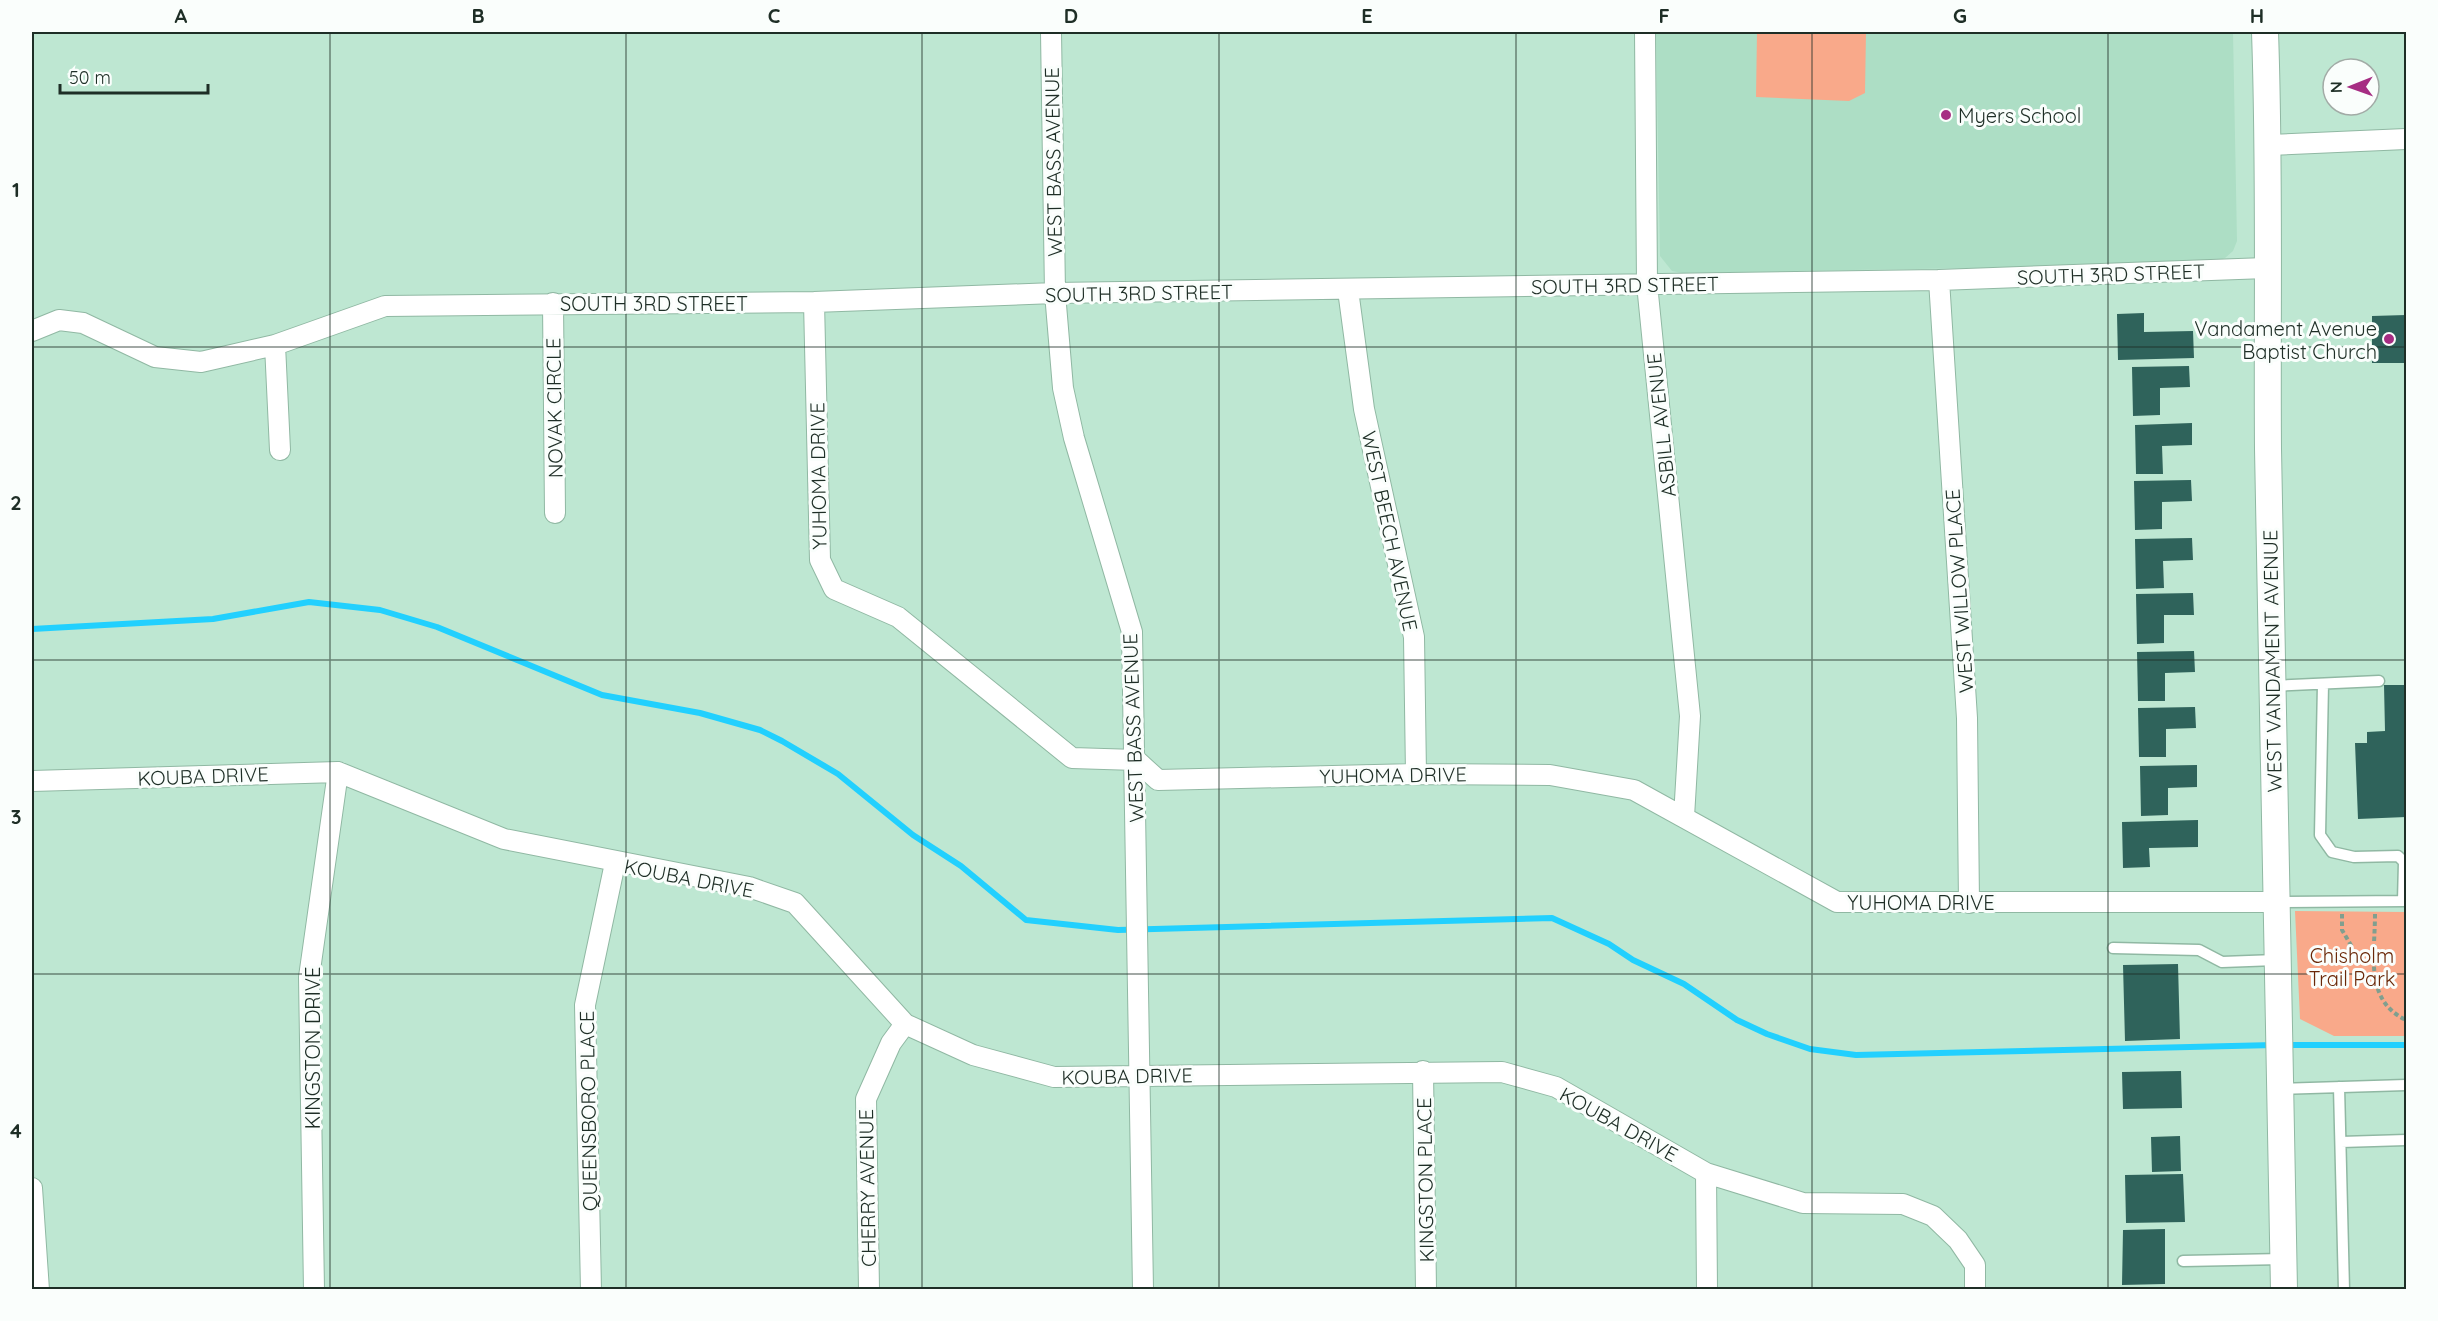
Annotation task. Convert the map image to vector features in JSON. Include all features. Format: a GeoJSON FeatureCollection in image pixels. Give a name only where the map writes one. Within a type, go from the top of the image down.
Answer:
{"type":"FeatureCollection","features":[{"type":"Feature","properties":{"kind":"street","name":"WEST BASS AVENUE"},"geometry":{"type":"LineString","coordinates":[[1051,32],[1054,293],[1064,388],[1074,438],[1132,632],[1136,760],[1143,1290]]}},
{"type":"Feature","properties":{"kind":"street","name":"ASBILL AVENUE"},"geometry":{"type":"LineString","coordinates":[[1645,32],[1647,284],[1689,716],[1684,817]]}},
{"type":"Feature","properties":{"kind":"street","name":"WEST VANDAMENT AVENUE"},"geometry":{"type":"LineString","coordinates":[[2265,32],[2269,145],[2266,268],[2275,902],[2284,1290]]}},
{"type":"Feature","properties":{"kind":"street"},"geometry":{"type":"LineString","coordinates":[[2269,145],[2406,140]]}},
{"type":"Feature","properties":{"kind":"street","name":"SOUTH 3RD STREET"},"geometry":{"type":"LineString","coordinates":[[32,331],[59,320],[83,323],[155,357],[201,362],[274,345],[385,306],[553,303],[814,303],[1054,293],[1939,280],[2266,268]]}},
{"type":"Feature","properties":{"kind":"street","name":"WEST WILLOW PLACE"},"geometry":{"type":"LineString","coordinates":[[1939,280],[1968,718],[1969,903]]}},
{"type":"Feature","properties":{"kind":"street","name":"WEST BEECH AVENUE"},"geometry":{"type":"LineString","coordinates":[[1348,290],[1364,409],[1414,637],[1416,774]]}},
{"type":"Feature","properties":{"kind":"street","name":"NOVAK CIRCLE"},"geometry":{"type":"LineString","coordinates":[[553,303],[555,513]]}},
{"type":"Feature","properties":{"kind":"street","name":"YUHOMA DRIVE"},"geometry":{"type":"LineString","coordinates":[[814,303],[820,560],[834,589],[898,617],[1072,758],[1136,760],[1158,780],[1416,774],[1550,775],[1634,790],[1837,902],[2275,902]]}},
{"type":"Feature","properties":{"kind":"street"},"geometry":{"type":"LineString","coordinates":[[274,345],[280,450]]}},
{"type":"Feature","properties":{"kind":"street","name":"KOUBA DRIVE"},"geometry":{"type":"LineString","coordinates":[[32,781],[338,772],[504,839],[615,863],[749,887],[795,903],[905,1024],[973,1055],[1054,1077],[1423,1071],[1502,1072],[1556,1087],[1706,1173],[1803,1203],[1903,1204],[1933,1216],[1958,1240],[1975,1265],[1975,1290]]}},
{"type":"Feature","properties":{"kind":"street","name":"KINGSTON DRIVE"},"geometry":{"type":"LineString","coordinates":[[314,1290],[309,977],[338,772]]}},
{"type":"Feature","properties":{"kind":"street","name":"QUEENSBORO PLACE"},"geometry":{"type":"LineString","coordinates":[[591,1290],[585,1005],[615,863]]}},
{"type":"Feature","properties":{"kind":"street","name":"CHERRY AVENUE"},"geometry":{"type":"LineString","coordinates":[[869,1290],[866,1099],[891,1043],[905,1024]]}},
{"type":"Feature","properties":{"kind":"street","name":"KINGSTON PLACE"},"geometry":{"type":"LineString","coordinates":[[1423,1071],[1426,1290]]}},
{"type":"Feature","properties":{"kind":"street"},"geometry":{"type":"LineString","coordinates":[[1706,1173],[1707,1290]]}},
{"type":"Feature","properties":{"kind":"street"},"geometry":{"type":"LineString","coordinates":[[32,1188],[39,1290]]}},
{"type":"Feature","properties":{"kind":"lane"},"geometry":{"type":"LineString","coordinates":[[2272,686],[2379,681]]}},
{"type":"Feature","properties":{"kind":"lane"},"geometry":{"type":"LineString","coordinates":[[2275,902],[2404,901],[2404,862],[2398,856],[2354,857],[2332,852],[2320,835],[2323,684]]}},
{"type":"Feature","properties":{"kind":"lane"},"geometry":{"type":"LineString","coordinates":[[2113,948],[2199,950],[2222,962],[2276,960]]}},
{"type":"Feature","properties":{"kind":"lane"},"geometry":{"type":"LineString","coordinates":[[2279,1077],[2339,1087],[2406,1085]]}},
{"type":"Feature","properties":{"kind":"lane"},"geometry":{"type":"LineString","coordinates":[[2339,1087],[2344,1290]]}},
{"type":"Feature","properties":{"kind":"lane"},"geometry":{"type":"LineString","coordinates":[[2341,1142],[2406,1140]]}},
{"type":"Feature","properties":{"kind":"lane"},"geometry":{"type":"LineString","coordinates":[[2183,1261],[2283,1259]]}},
{"type":"Feature","properties":{"kind":"path"},"geometry":{"type":"LineString","coordinates":[[2375,901],[2376,988],[2388,1010],[2406,1020]]}},
{"type":"Feature","properties":{"kind":"path"},"geometry":{"type":"LineString","coordinates":[[2342,914],[2342,930],[2352,947],[2351,952],[2342,953]]}},
{"type":"Feature","properties":{"kind":"shaded area","name":"Myers School"},"geometry":{"type":"Polygon","coordinates":[[[1656,32],[2233,32],[2237,241],[2233,251],[2225,258],[2208,264],[1682,273],[1672,271],[1660,256],[1656,32]]]}},
{"type":"Feature","properties":{"kind":"green space"},"geometry":{"type":"Polygon","coordinates":[[[1757,32],[1866,32],[1865,93],[1849,101],[1756,97],[1757,32]]]}},
{"type":"Feature","properties":{"kind":"green space","name":"Chisholm Trail Park"},"geometry":{"type":"Polygon","coordinates":[[[2295,911],[2406,912],[2406,1036],[2334,1036],[2300,1019],[2295,911]]]}},
{"type":"Feature","properties":{"kind":"building"},"geometry":{"type":"Polygon","coordinates":[[[2144,313],[2144,332],[2193,331],[2194,358],[2118,360],[2117,314],[2144,313]]]}},
{"type":"Feature","properties":{"kind":"building","name":"Vandament Avenue Baptist Church"},"geometry":{"type":"Polygon","coordinates":[[[2406,315],[2406,363],[2372,363],[2372,316],[2406,315]]]}},
{"type":"Feature","properties":{"kind":"building"},"geometry":{"type":"Polygon","coordinates":[[[2189,366],[2190,387],[2160,388],[2160,415],[2133,416],[2132,367],[2189,366]]]}},
{"type":"Feature","properties":{"kind":"building"},"geometry":{"type":"Polygon","coordinates":[[[2192,423],[2192,445],[2162,446],[2163,474],[2136,474],[2135,425],[2192,423]]]}},
{"type":"Feature","properties":{"kind":"building"},"geometry":{"type":"Polygon","coordinates":[[[2191,480],[2192,501],[2162,502],[2162,529],[2135,530],[2134,481],[2191,480]]]}},
{"type":"Feature","properties":{"kind":"building"},"geometry":{"type":"Polygon","coordinates":[[[2192,538],[2193,560],[2163,561],[2164,588],[2136,589],[2135,539],[2192,538]]]}},
{"type":"Feature","properties":{"kind":"building"},"geometry":{"type":"Polygon","coordinates":[[[2193,593],[2194,615],[2164,615],[2164,643],[2137,644],[2136,594],[2193,593]]]}},
{"type":"Feature","properties":{"kind":"building"},"geometry":{"type":"Polygon","coordinates":[[[2194,651],[2195,672],[2165,673],[2165,701],[2138,701],[2137,652],[2194,651]]]}},
{"type":"Feature","properties":{"kind":"building"},"geometry":{"type":"Polygon","coordinates":[[[2384,685],[2406,685],[2406,817],[2358,819],[2355,743],[2367,743],[2367,732],[2385,731],[2384,685]]]}},
{"type":"Feature","properties":{"kind":"building"},"geometry":{"type":"Polygon","coordinates":[[[2195,707],[2196,728],[2166,729],[2166,757],[2139,757],[2138,708],[2195,707]]]}},
{"type":"Feature","properties":{"kind":"building"},"geometry":{"type":"Polygon","coordinates":[[[2197,765],[2197,787],[2168,788],[2168,815],[2141,816],[2140,766],[2197,765]]]}},
{"type":"Feature","properties":{"kind":"building"},"geometry":{"type":"Polygon","coordinates":[[[2198,820],[2198,847],[2149,848],[2150,867],[2123,868],[2122,822],[2198,820]]]}},
{"type":"Feature","properties":{"kind":"building"},"geometry":{"type":"Polygon","coordinates":[[[2178,964],[2180,1039],[2125,1041],[2123,965],[2178,964]]]}},
{"type":"Feature","properties":{"kind":"building"},"geometry":{"type":"Polygon","coordinates":[[[2181,1071],[2182,1108],[2123,1109],[2122,1072],[2181,1071]]]}},
{"type":"Feature","properties":{"kind":"building"},"geometry":{"type":"Polygon","coordinates":[[[2180,1136],[2181,1171],[2152,1172],[2151,1137],[2180,1136]]]}},
{"type":"Feature","properties":{"kind":"building"},"geometry":{"type":"Polygon","coordinates":[[[2183,1174],[2185,1222],[2126,1223],[2125,1175],[2183,1174]]]}},
{"type":"Feature","properties":{"kind":"building"},"geometry":{"type":"Polygon","coordinates":[[[2165,1229],[2165,1284],[2122,1285],[2123,1230],[2165,1229]]]}},
{"type":"Feature","properties":{"kind":"waterway"},"geometry":{"type":"LineString","coordinates":[[32,629],[213,619],[309,602],[380,610],[437,627],[602,695],[700,713],[760,730],[838,774],[913,835],[961,866],[1026,920],[1118,930],[1552,918],[1609,944],[1633,960],[1684,984],[1737,1020],[1767,1034],[1810,1049],[1856,1055],[2274,1045]]}},
{"type":"Feature","properties":{"kind":"waterway"},"geometry":{"type":"LineString","coordinates":[[2284,1045],[2406,1045]]}},
{"type":"Feature","properties":{"kind":"place","name":"Myers School"},"geometry":{"type":"Point","coordinates":[1946,115]}},
{"type":"Feature","properties":{"kind":"place","name":"Vandament Avenue Baptist Church"},"geometry":{"type":"Point","coordinates":[2389,339]}}]}
